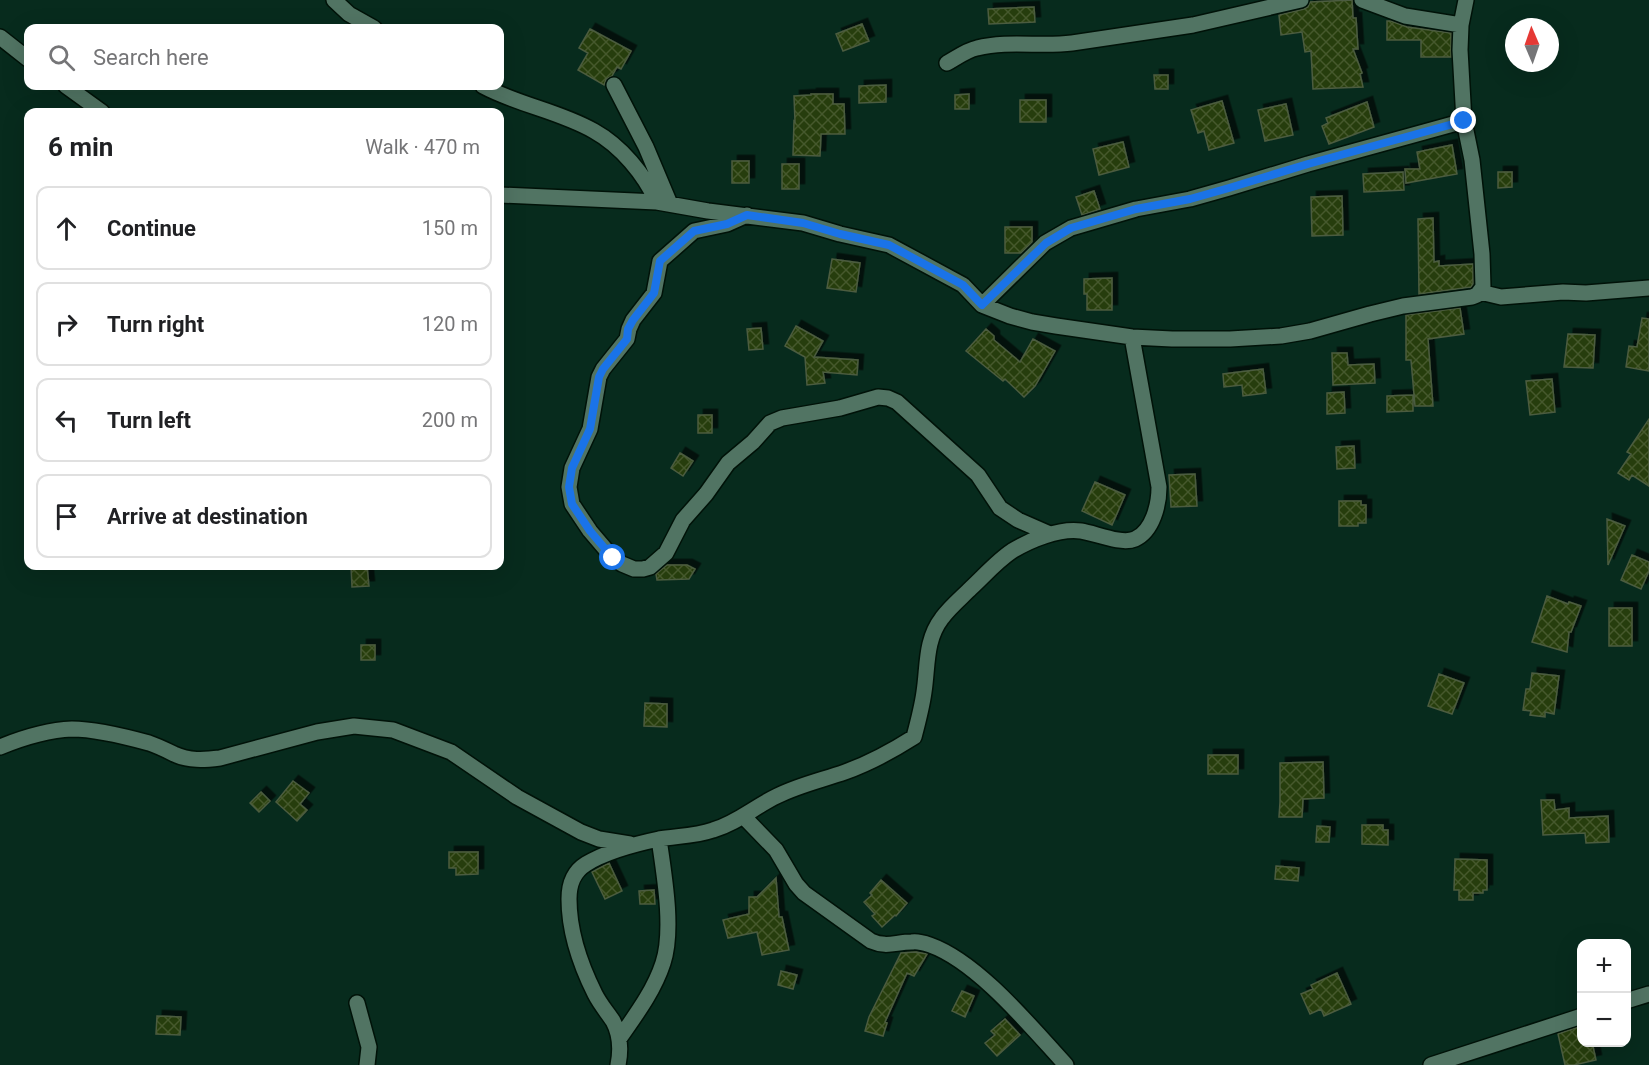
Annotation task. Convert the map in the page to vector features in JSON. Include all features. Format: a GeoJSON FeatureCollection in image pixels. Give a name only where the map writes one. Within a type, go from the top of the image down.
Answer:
{"type":"FeatureCollection","features":[{"type":"Feature","properties":{"kind":"street"},"geometry":{"type":"LineString","coordinates":[[334,0],[349,14],[367,24]]}},
{"type":"Feature","properties":{"kind":"street"},"geometry":{"type":"LineString","coordinates":[[947,63],[974,48],[984,46],[1060,45],[1104,39],[1222,19],[1301,0]]}},
{"type":"Feature","properties":{"kind":"street"},"geometry":{"type":"LineString","coordinates":[[1362,0],[1405,16],[1461,25]]}},
{"type":"Feature","properties":{"kind":"street"},"geometry":{"type":"LineString","coordinates":[[504,195],[664,203],[803,223],[889,245],[963,285],[982,305],[1032,322],[1099,333],[1172,339],[1230,339],[1281,336],[1310,331],[1403,306],[1472,297],[1483,287],[1472,160],[1464,121],[1460,50],[1461,25],[1466,0]]}},
{"type":"Feature","properties":{"kind":"street"},"geometry":{"type":"LineString","coordinates":[[0,37],[24,56]]}},
{"type":"Feature","properties":{"kind":"street"},"geometry":{"type":"LineString","coordinates":[[614,85],[646,147],[664,203]]}},
{"type":"Feature","properties":{"kind":"street"},"geometry":{"type":"LineString","coordinates":[[72,90],[96,108]]}},
{"type":"Feature","properties":{"kind":"street"},"geometry":{"type":"LineString","coordinates":[[490,90],[592,130],[606,138],[636,168],[664,203]]}},
{"type":"Feature","properties":{"kind":"street"},"geometry":{"type":"LineString","coordinates":[[982,305],[1046,243],[1071,228],[1136,209],[1190,199],[1464,121]]}},
{"type":"Feature","properties":{"kind":"street"},"geometry":{"type":"LineString","coordinates":[[747,215],[727,224],[694,231],[660,261],[654,293],[633,320],[628,329],[627,339],[599,377],[590,429],[572,468],[569,487],[572,504],[590,531],[613,558],[633,569],[650,567],[660,560],[666,553],[683,519],[706,494],[728,463],[753,442],[770,423],[783,418],[840,408],[878,397],[897,402],[978,475],[1000,508],[1033,528],[1050,534]]}},
{"type":"Feature","properties":{"kind":"street"},"geometry":{"type":"LineString","coordinates":[[1480,291],[1501,297],[1649,288]]}},
{"type":"Feature","properties":{"kind":"street"},"geometry":{"type":"LineString","coordinates":[[618,1065],[619,1039],[614,1022],[596,996],[574,944],[569,899],[570,885],[576,872],[587,863],[636,845],[711,831],[732,824],[775,797],[878,758],[914,737],[924,691],[929,642],[933,630],[943,616],[1010,552],[1050,534],[1079,531],[1124,540],[1134,539],[1148,527],[1159,498],[1158,478],[1132,337]]}},
{"type":"Feature","properties":{"kind":"street"},"geometry":{"type":"LineString","coordinates":[[0,747],[49,732],[72,729],[129,738],[188,759],[203,760],[220,758],[317,732],[354,726],[393,730],[451,752],[517,797],[581,832],[599,839],[636,845]]}},
{"type":"Feature","properties":{"kind":"street"},"geometry":{"type":"LineString","coordinates":[[744,817],[776,850],[796,884],[824,909],[881,946],[913,941],[933,946],[950,955],[1005,1000],[1065,1065]]}},
{"type":"Feature","properties":{"kind":"street"},"geometry":{"type":"LineString","coordinates":[[619,1039],[655,983],[664,962],[667,938],[666,898],[659,839]]}},
{"type":"Feature","properties":{"kind":"street"},"geometry":{"type":"LineString","coordinates":[[1631,999],[1649,994]]}},
{"type":"Feature","properties":{"kind":"street"},"geometry":{"type":"LineString","coordinates":[[357,1003],[369,1047],[367,1065]]}},
{"type":"Feature","properties":{"kind":"street"},"geometry":{"type":"LineString","coordinates":[[1431,1065],[1577,1017]]}},
{"type":"Feature","properties":{"kind":"building"},"geometry":{"type":"Polygon","coordinates":[[[1352,0],[1358,49],[1353,49],[1362,73],[1360,74],[1363,87],[1313,89],[1311,51],[1305,52],[1302,32],[1281,35],[1279,15],[1304,9],[1310,2],[1352,0]]]}},
{"type":"Feature","properties":{"kind":"building"},"geometry":{"type":"Polygon","coordinates":[[[1034,7],[1035,22],[989,24],[988,9],[1034,7]]]}},
{"type":"Feature","properties":{"kind":"building"},"geometry":{"type":"Polygon","coordinates":[[[1387,21],[1407,27],[1451,33],[1451,57],[1421,57],[1421,40],[1387,40],[1387,21]]]}},
{"type":"Feature","properties":{"kind":"building"},"geometry":{"type":"Polygon","coordinates":[[[862,24],[869,41],[843,51],[836,34],[862,24]]]}},
{"type":"Feature","properties":{"kind":"building"},"geometry":{"type":"Polygon","coordinates":[[[590,29],[631,51],[621,69],[617,67],[612,76],[606,79],[604,85],[578,70],[588,53],[579,48],[590,29]]]}},
{"type":"Feature","properties":{"kind":"building"},"geometry":{"type":"Polygon","coordinates":[[[1154,75],[1168,75],[1168,89],[1155,89],[1154,75]]]}},
{"type":"Feature","properties":{"kind":"building"},"geometry":{"type":"Polygon","coordinates":[[[886,85],[886,102],[859,103],[859,86],[886,85]]]}},
{"type":"Feature","properties":{"kind":"building"},"geometry":{"type":"Polygon","coordinates":[[[833,94],[833,104],[844,104],[845,134],[821,134],[820,156],[793,155],[794,96],[833,94]]]}},
{"type":"Feature","properties":{"kind":"building"},"geometry":{"type":"Polygon","coordinates":[[[969,94],[969,109],[955,109],[955,95],[969,94]]]}},
{"type":"Feature","properties":{"kind":"building"},"geometry":{"type":"Polygon","coordinates":[[[1020,100],[1046,100],[1046,122],[1020,122],[1020,100]]]}},
{"type":"Feature","properties":{"kind":"building"},"geometry":{"type":"Polygon","coordinates":[[[1222,101],[1234,143],[1209,150],[1204,131],[1198,133],[1191,110],[1222,101]]]}},
{"type":"Feature","properties":{"kind":"building"},"geometry":{"type":"Polygon","coordinates":[[[1367,102],[1374,127],[1329,144],[1322,126],[1328,123],[1326,118],[1367,102]]]}},
{"type":"Feature","properties":{"kind":"building"},"geometry":{"type":"Polygon","coordinates":[[[1286,104],[1293,135],[1265,141],[1258,110],[1286,104]]]}},
{"type":"Feature","properties":{"kind":"building"},"geometry":{"type":"Polygon","coordinates":[[[1123,142],[1129,167],[1099,175],[1093,149],[1123,142]]]}},
{"type":"Feature","properties":{"kind":"building"},"geometry":{"type":"Polygon","coordinates":[[[1452,145],[1457,174],[1406,183],[1405,169],[1420,169],[1417,152],[1452,145]]]}},
{"type":"Feature","properties":{"kind":"building"},"geometry":{"type":"Polygon","coordinates":[[[732,161],[749,161],[749,183],[732,183],[732,161]]]}},
{"type":"Feature","properties":{"kind":"building"},"geometry":{"type":"Polygon","coordinates":[[[782,164],[799,164],[799,189],[782,189],[782,164]]]}},
{"type":"Feature","properties":{"kind":"building"},"geometry":{"type":"Polygon","coordinates":[[[1403,172],[1404,190],[1364,192],[1363,174],[1403,172]]]}},
{"type":"Feature","properties":{"kind":"building"},"geometry":{"type":"Polygon","coordinates":[[[1498,172],[1512,172],[1512,187],[1498,188],[1498,172]]]}},
{"type":"Feature","properties":{"kind":"building"},"geometry":{"type":"Polygon","coordinates":[[[1094,191],[1100,209],[1082,215],[1076,197],[1094,191]]]}},
{"type":"Feature","properties":{"kind":"building"},"geometry":{"type":"Polygon","coordinates":[[[1342,196],[1343,235],[1312,236],[1311,197],[1342,196]]]}},
{"type":"Feature","properties":{"kind":"building"},"geometry":{"type":"Polygon","coordinates":[[[1433,218],[1434,262],[1439,261],[1439,266],[1473,264],[1471,287],[1419,294],[1418,219],[1433,218]]]}},
{"type":"Feature","properties":{"kind":"building"},"geometry":{"type":"Polygon","coordinates":[[[1005,227],[1032,227],[1032,242],[1021,253],[1005,253],[1005,227]]]}},
{"type":"Feature","properties":{"kind":"building"},"geometry":{"type":"Polygon","coordinates":[[[832,259],[860,263],[856,292],[827,288],[832,259]]]}},
{"type":"Feature","properties":{"kind":"building"},"geometry":{"type":"Polygon","coordinates":[[[1112,278],[1112,310],[1087,310],[1084,279],[1112,278]]]}},
{"type":"Feature","properties":{"kind":"building"},"geometry":{"type":"Polygon","coordinates":[[[1460,308],[1464,334],[1428,339],[1433,406],[1415,406],[1411,360],[1406,360],[1406,315],[1460,308]]]}},
{"type":"Feature","properties":{"kind":"building"},"geometry":{"type":"Polygon","coordinates":[[[1642,318],[1649,319],[1649,371],[1626,367],[1629,346],[1637,347],[1642,318]]]}},
{"type":"Feature","properties":{"kind":"building"},"geometry":{"type":"Polygon","coordinates":[[[796,326],[823,341],[814,357],[858,360],[857,375],[823,372],[825,383],[807,385],[805,357],[785,346],[796,326]]]}},
{"type":"Feature","properties":{"kind":"building"},"geometry":{"type":"Polygon","coordinates":[[[761,328],[763,349],[749,350],[747,329],[761,328]]]}},
{"type":"Feature","properties":{"kind":"building"},"geometry":{"type":"Polygon","coordinates":[[[986,329],[994,336],[994,340],[1020,362],[1033,339],[1055,351],[1035,386],[1024,397],[1005,379],[1003,381],[966,351],[986,329]]]}},
{"type":"Feature","properties":{"kind":"building"},"geometry":{"type":"Polygon","coordinates":[[[1568,334],[1595,335],[1593,368],[1564,367],[1568,334]]]}},
{"type":"Feature","properties":{"kind":"building"},"geometry":{"type":"Polygon","coordinates":[[[1332,353],[1347,353],[1348,365],[1374,364],[1375,383],[1333,385],[1332,353]]]}},
{"type":"Feature","properties":{"kind":"building"},"geometry":{"type":"Polygon","coordinates":[[[1263,369],[1266,393],[1243,396],[1242,385],[1224,387],[1223,374],[1263,369]]]}},
{"type":"Feature","properties":{"kind":"building"},"geometry":{"type":"Polygon","coordinates":[[[1552,379],[1555,412],[1530,415],[1526,381],[1552,379]]]}},
{"type":"Feature","properties":{"kind":"building"},"geometry":{"type":"Polygon","coordinates":[[[1344,392],[1345,413],[1327,414],[1327,393],[1344,392]]]}},
{"type":"Feature","properties":{"kind":"building"},"geometry":{"type":"Polygon","coordinates":[[[1413,395],[1413,411],[1387,412],[1387,396],[1413,395]]]}},
{"type":"Feature","properties":{"kind":"building"},"geometry":{"type":"Polygon","coordinates":[[[698,415],[712,415],[712,433],[698,433],[698,415]]]}},
{"type":"Feature","properties":{"kind":"building"},"geometry":{"type":"Polygon","coordinates":[[[1649,419],[1649,486],[1632,475],[1629,480],[1618,473],[1631,454],[1627,452],[1649,419]]]}},
{"type":"Feature","properties":{"kind":"building"},"geometry":{"type":"Polygon","coordinates":[[[1354,446],[1355,468],[1337,469],[1336,447],[1354,446]]]}},
{"type":"Feature","properties":{"kind":"building"},"geometry":{"type":"Polygon","coordinates":[[[680,453],[693,461],[683,476],[671,468],[680,453]]]}},
{"type":"Feature","properties":{"kind":"building"},"geometry":{"type":"Polygon","coordinates":[[[1195,474],[1197,506],[1171,507],[1169,475],[1195,474]]]}},
{"type":"Feature","properties":{"kind":"building"},"geometry":{"type":"Polygon","coordinates":[[[1095,482],[1125,495],[1112,525],[1082,511],[1095,482]]]}},
{"type":"Feature","properties":{"kind":"building"},"geometry":{"type":"Polygon","coordinates":[[[1339,501],[1361,501],[1361,505],[1366,505],[1366,523],[1358,523],[1358,526],[1339,526],[1339,501]]]}},
{"type":"Feature","properties":{"kind":"building"},"geometry":{"type":"Polygon","coordinates":[[[1607,519],[1625,526],[1608,565],[1607,519]]]}},
{"type":"Feature","properties":{"kind":"building"},"geometry":{"type":"Polygon","coordinates":[[[1632,555],[1649,562],[1649,571],[1641,589],[1621,580],[1632,555]]]}},
{"type":"Feature","properties":{"kind":"building"},"geometry":{"type":"Polygon","coordinates":[[[667,565],[687,565],[695,569],[689,579],[657,580],[656,574],[667,565]]]}},
{"type":"Feature","properties":{"kind":"building"},"geometry":{"type":"Polygon","coordinates":[[[351,570],[367,570],[369,586],[352,587],[351,570]]]}},
{"type":"Feature","properties":{"kind":"building"},"geometry":{"type":"Polygon","coordinates":[[[1547,596],[1581,606],[1571,632],[1569,632],[1567,652],[1532,642],[1547,596]]]}},
{"type":"Feature","properties":{"kind":"building"},"geometry":{"type":"Polygon","coordinates":[[[1609,608],[1632,608],[1632,646],[1609,646],[1609,608]]]}},
{"type":"Feature","properties":{"kind":"building"},"geometry":{"type":"Polygon","coordinates":[[[361,645],[375,645],[375,660],[361,660],[361,645]]]}},
{"type":"Feature","properties":{"kind":"building"},"geometry":{"type":"Polygon","coordinates":[[[1532,673],[1559,676],[1554,714],[1545,712],[1545,717],[1530,715],[1531,711],[1523,710],[1526,689],[1530,689],[1532,673]]]}},
{"type":"Feature","properties":{"kind":"building"},"geometry":{"type":"Polygon","coordinates":[[[1439,674],[1464,683],[1452,714],[1428,706],[1439,674]]]}},
{"type":"Feature","properties":{"kind":"building"},"geometry":{"type":"Polygon","coordinates":[[[645,703],[667,704],[667,727],[644,726],[645,703]]]}},
{"type":"Feature","properties":{"kind":"building"},"geometry":{"type":"Polygon","coordinates":[[[1208,755],[1238,755],[1238,774],[1208,774],[1208,755]]]}},
{"type":"Feature","properties":{"kind":"building"},"geometry":{"type":"Polygon","coordinates":[[[1323,762],[1324,798],[1303,799],[1302,817],[1279,817],[1280,763],[1323,762]]]}},
{"type":"Feature","properties":{"kind":"building"},"geometry":{"type":"Polygon","coordinates":[[[293,781],[309,793],[300,804],[307,810],[297,821],[276,802],[293,781]]]}},
{"type":"Feature","properties":{"kind":"building"},"geometry":{"type":"Polygon","coordinates":[[[261,792],[270,801],[259,812],[250,803],[261,792]]]}},
{"type":"Feature","properties":{"kind":"building"},"geometry":{"type":"Polygon","coordinates":[[[1541,800],[1554,800],[1555,810],[1569,808],[1569,818],[1608,816],[1609,842],[1586,843],[1585,833],[1543,835],[1541,800]]]}},
{"type":"Feature","properties":{"kind":"building"},"geometry":{"type":"Polygon","coordinates":[[[1362,825],[1383,825],[1383,830],[1388,830],[1388,845],[1362,844],[1362,825]]]}},
{"type":"Feature","properties":{"kind":"building"},"geometry":{"type":"Polygon","coordinates":[[[1317,826],[1330,827],[1329,842],[1316,842],[1317,826]]]}},
{"type":"Feature","properties":{"kind":"building"},"geometry":{"type":"Polygon","coordinates":[[[449,852],[478,852],[478,874],[456,875],[456,868],[449,868],[449,852]]]}},
{"type":"Feature","properties":{"kind":"building"},"geometry":{"type":"Polygon","coordinates":[[[1455,859],[1487,860],[1487,890],[1483,890],[1483,893],[1473,893],[1473,900],[1459,900],[1459,890],[1454,890],[1455,859]]]}},
{"type":"Feature","properties":{"kind":"building"},"geometry":{"type":"Polygon","coordinates":[[[609,863],[622,891],[605,899],[592,872],[609,863]]]}},
{"type":"Feature","properties":{"kind":"building"},"geometry":{"type":"Polygon","coordinates":[[[1276,866],[1299,868],[1298,881],[1275,879],[1276,866]]]}},
{"type":"Feature","properties":{"kind":"building"},"geometry":{"type":"Polygon","coordinates":[[[776,878],[779,917],[782,917],[789,950],[762,955],[757,932],[728,938],[723,920],[749,914],[749,897],[757,897],[776,878]]]}},
{"type":"Feature","properties":{"kind":"building"},"geometry":{"type":"Polygon","coordinates":[[[881,880],[907,903],[882,927],[872,916],[875,914],[864,902],[872,895],[870,893],[881,880]]]}},
{"type":"Feature","properties":{"kind":"building"},"geometry":{"type":"Polygon","coordinates":[[[654,890],[655,904],[640,904],[639,891],[654,890]]]}},
{"type":"Feature","properties":{"kind":"building"},"geometry":{"type":"Polygon","coordinates":[[[901,953],[927,954],[914,976],[907,973],[885,1022],[887,1023],[883,1036],[865,1031],[869,1017],[901,953]]]}},
{"type":"Feature","properties":{"kind":"building"},"geometry":{"type":"Polygon","coordinates":[[[781,971],[797,975],[793,989],[778,985],[781,971]]]}},
{"type":"Feature","properties":{"kind":"building"},"geometry":{"type":"Polygon","coordinates":[[[1337,973],[1351,1004],[1324,1016],[1321,1009],[1310,1014],[1301,994],[1313,989],[1311,985],[1337,973]]]}},
{"type":"Feature","properties":{"kind":"building"},"geometry":{"type":"Polygon","coordinates":[[[962,991],[974,996],[965,1017],[952,1011],[962,991]]]}},
{"type":"Feature","properties":{"kind":"building"},"geometry":{"type":"Polygon","coordinates":[[[157,1016],[181,1017],[180,1035],[156,1034],[157,1016]]]}},
{"type":"Feature","properties":{"kind":"building"},"geometry":{"type":"Polygon","coordinates":[[[1005,1019],[1020,1035],[997,1056],[985,1043],[995,1035],[991,1031],[1005,1019]]]}},
{"type":"Feature","properties":{"kind":"building"},"geometry":{"type":"Polygon","coordinates":[[[1577,1027],[1577,1047],[1593,1047],[1596,1060],[1565,1065],[1558,1034],[1577,1027]]]}},
{"type":"Feature","properties":{"kind":"route"},"geometry":{"type":"LineString","coordinates":[[613,558],[590,531],[572,504],[569,487],[572,468],[590,429],[599,377],[603,369],[627,339],[628,329],[633,320],[653,296],[660,261],[694,231],[716,228],[747,215],[803,223],[862,238],[889,245],[963,285],[982,305],[1046,243],[1071,228],[1136,209],[1190,199],[1464,121]]}}]}
